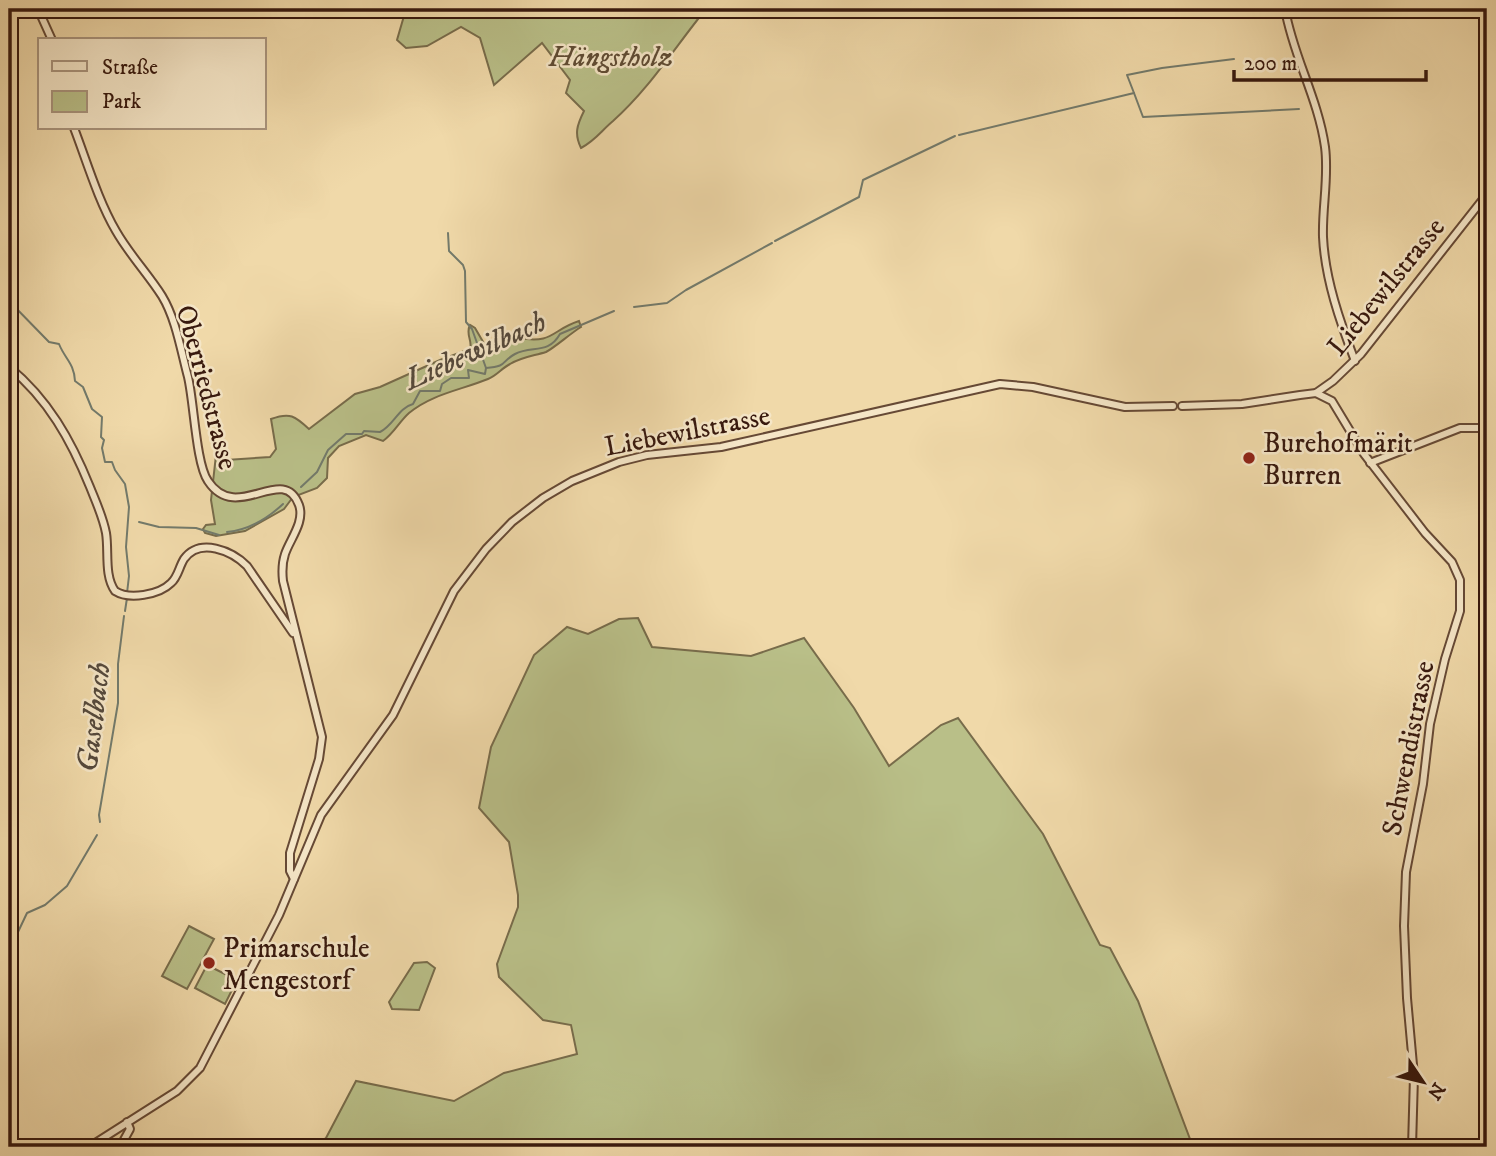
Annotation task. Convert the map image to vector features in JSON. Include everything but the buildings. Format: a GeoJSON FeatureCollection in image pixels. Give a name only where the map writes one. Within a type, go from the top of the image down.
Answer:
{"type":"FeatureCollection","features":[{"type":"Feature","properties":{"kind":"street"},"geometry":{"type":"LineString","coordinates":[[38,9],[51,38]]}},
{"type":"Feature","properties":{"kind":"street"},"geometry":{"type":"LineString","coordinates":[[1285,9],[1294,48],[1308,81],[1321,125],[1326,165],[1323,236],[1327,274],[1355,361]]}},
{"type":"Feature","properties":{"kind":"street","name":"Oberriedstrasse"},"geometry":{"type":"LineString","coordinates":[[75,130],[114,228],[169,309],[188,379],[201,464],[207,480],[221,494],[232,498],[243,498],[278,488],[288,491],[298,501],[300,520],[285,553],[282,567],[284,589],[319,719],[322,743],[290,853],[290,871],[294,879]]}},
{"type":"Feature","properties":{"kind":"street","name":"Liebewilstrasse"},"geometry":{"type":"LineString","coordinates":[[1182,406],[1242,404],[1316,393],[1355,361],[1487,194]]}},
{"type":"Feature","properties":{"kind":"street"},"geometry":{"type":"LineString","coordinates":[[9,367],[49,408],[75,451],[103,521],[109,579],[115,591],[130,596],[165,588],[173,582],[188,555],[202,549],[221,550],[237,557],[247,566],[297,637]]}},
{"type":"Feature","properties":{"kind":"street"},"geometry":{"type":"LineString","coordinates":[[1332,401],[1333,381]]}},
{"type":"Feature","properties":{"kind":"street","name":"Liebewilstrasse"},"geometry":{"type":"LineString","coordinates":[[89,1147],[177,1091],[200,1068],[279,915],[321,815],[393,715],[446,605],[486,549],[512,522],[543,498],[606,465],[632,458],[721,447],[1000,384],[1033,387],[1125,407],[1173,406]]}},
{"type":"Feature","properties":{"kind":"street"},"geometry":{"type":"LineString","coordinates":[[1316,393],[1332,401]]}},
{"type":"Feature","properties":{"kind":"street","name":"Schwendistrasse"},"geometry":{"type":"LineString","coordinates":[[1332,401],[1370,463],[1425,533],[1455,566],[1461,588],[1460,611],[1445,659],[1430,724],[1421,797],[1406,872],[1406,998],[1414,1076],[1412,1147]]}},
{"type":"Feature","properties":{"kind":"street"},"geometry":{"type":"LineString","coordinates":[[1370,463],[1449,432],[1469,427],[1487,428]]}},
{"type":"Feature","properties":{"kind":"street"},"geometry":{"type":"LineString","coordinates":[[120,1147],[130,1129],[127,1122]]}},
{"type":"Feature","properties":{"kind":"green space","name":"Hängstholz"},"geometry":{"type":"Polygon","coordinates":[[[406,9],[706,9],[639,95],[595,139],[581,148],[577,130],[584,111],[566,93],[570,80],[542,43],[494,85],[480,38],[461,27],[427,46],[406,48],[397,40],[406,9]]]}},
{"type":"Feature","properties":{"kind":"green space"},"geometry":{"type":"Polygon","coordinates":[[[579,321],[581,327],[546,352],[519,360],[491,378],[437,397],[418,407],[405,416],[383,441],[366,435],[339,446],[328,458],[327,478],[317,488],[293,497],[284,509],[245,531],[216,536],[205,533],[203,529],[206,525],[215,524],[211,500],[216,455],[220,456],[223,462],[270,457],[276,449],[271,419],[292,416],[309,429],[355,394],[380,387],[470,349],[470,325],[475,328],[489,352],[497,346],[519,341],[519,338],[546,338],[579,321]]]}},
{"type":"Feature","properties":{"kind":"green space"},"geometry":{"type":"Polygon","coordinates":[[[638,618],[652,647],[751,656],[804,638],[854,708],[889,766],[941,725],[958,718],[1043,834],[1100,945],[1110,948],[1138,1001],[1193,1147],[312,1147],[326,1138],[356,1081],[454,1101],[504,1073],[577,1054],[571,1025],[543,1020],[499,977],[497,964],[518,907],[518,895],[509,842],[479,808],[491,747],[534,655],[567,627],[588,634],[619,619],[638,618]]]}},
{"type":"Feature","properties":{"kind":"green space"},"geometry":{"type":"Polygon","coordinates":[[[189,926],[214,939],[187,989],[162,976],[189,926]]]}},
{"type":"Feature","properties":{"kind":"green space"},"geometry":{"type":"Polygon","coordinates":[[[427,962],[435,968],[419,1010],[392,1009],[389,1002],[414,963],[427,962]]]}},
{"type":"Feature","properties":{"kind":"green space"},"geometry":{"type":"Polygon","coordinates":[[[207,965],[237,980],[225,1004],[195,988],[207,965]]]}},
{"type":"Feature","properties":{"kind":"waterway"},"geometry":{"type":"LineString","coordinates":[[1134,93],[1127,75],[1234,59]]}},
{"type":"Feature","properties":{"kind":"waterway","name":"Liebewilbach"},"geometry":{"type":"LineString","coordinates":[[959,135],[1134,93],[1143,117],[1299,109]]}},
{"type":"Feature","properties":{"kind":"waterway","name":"Liebewilbach"},"geometry":{"type":"LineString","coordinates":[[775,241],[859,197],[863,180],[955,136]]}},
{"type":"Feature","properties":{"kind":"waterway"},"geometry":{"type":"LineString","coordinates":[[448,233],[449,251],[463,265],[465,271],[466,322],[472,329],[486,368]]}},
{"type":"Feature","properties":{"kind":"waterway","name":"Liebewilbach"},"geometry":{"type":"LineString","coordinates":[[634,307],[667,303],[772,243]]}},
{"type":"Feature","properties":{"kind":"waterway","name":"Gaselbach"},"geometry":{"type":"LineString","coordinates":[[9,301],[49,342],[59,344],[71,365],[75,381],[83,387],[92,409],[102,417],[101,437],[104,440],[102,448],[105,462],[112,462],[125,484],[129,507],[127,593]]}},
{"type":"Feature","properties":{"kind":"waterway","name":"Liebewilbach"},"geometry":{"type":"LineString","coordinates":[[301,487],[317,472],[328,450],[346,434],[380,432],[403,409],[413,404],[420,391],[440,391],[442,384],[451,378],[469,378],[468,370],[485,374],[486,368],[501,365],[521,351],[550,345],[560,334],[614,311]]}},
{"type":"Feature","properties":{"kind":"waterway","name":"Liebewilbach"},"geometry":{"type":"LineString","coordinates":[[227,532],[257,523],[283,504]]}},
{"type":"Feature","properties":{"kind":"waterway","name":"Liebewilbach"},"geometry":{"type":"LineString","coordinates":[[139,522],[159,527],[196,528],[219,535]]}},
{"type":"Feature","properties":{"kind":"waterway","name":"Gaselbach"},"geometry":{"type":"LineString","coordinates":[[125,611],[127,598]]}},
{"type":"Feature","properties":{"kind":"waterway","name":"Gaselbach"},"geometry":{"type":"LineString","coordinates":[[100,822],[118,703],[118,664],[124,616]]}},
{"type":"Feature","properties":{"kind":"waterway","name":"Gaselbach"},"geometry":{"type":"LineString","coordinates":[[9,951],[27,913],[45,905],[67,886],[97,835]]}},
{"type":"Feature","properties":{"kind":"place","name":"Burehofmärit Burren"},"geometry":{"type":"Point","coordinates":[1249,458]}},
{"type":"Feature","properties":{"kind":"place","name":"Primarschule Mengestorf"},"geometry":{"type":"Point","coordinates":[209,963]}}]}
